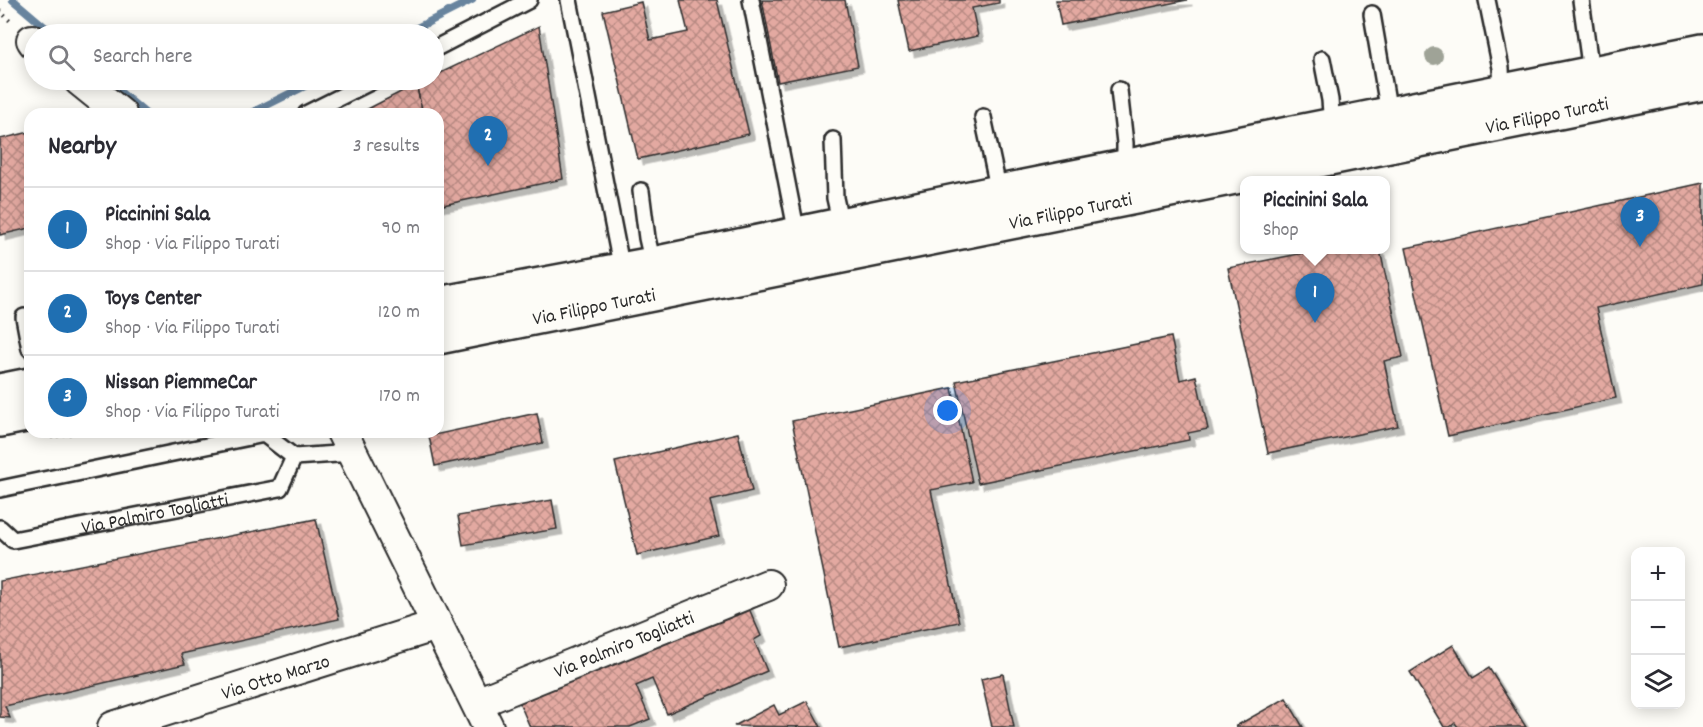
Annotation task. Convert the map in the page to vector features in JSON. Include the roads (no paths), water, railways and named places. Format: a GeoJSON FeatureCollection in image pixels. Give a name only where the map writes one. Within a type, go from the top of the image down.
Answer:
{"type":"FeatureCollection","features":[{"type":"Feature","properties":{"kind":"main road","name":"Via Filippo Turati"},"geometry":{"type":"LineString","coordinates":[[444,303],[653,264],[1125,166],[1703,51]]}},
{"type":"Feature","properties":{"kind":"main road","name":"Via Filippo Turati"},"geometry":{"type":"LineString","coordinates":[[444,336],[1703,83]]}},
{"type":"Feature","properties":{"kind":"main road"},"geometry":{"type":"LineString","coordinates":[[0,391],[24,385]]}},
{"type":"Feature","properties":{"kind":"main road"},"geometry":{"type":"LineString","coordinates":[[0,420],[24,415]]}},
{"type":"Feature","properties":{"kind":"street"},"geometry":{"type":"LineString","coordinates":[[91,90],[114,108]]}},
{"type":"Feature","properties":{"kind":"street","name":"Via Palmiro Togliatti"},"geometry":{"type":"LineString","coordinates":[[347,443],[483,715],[768,585]]}},
{"type":"Feature","properties":{"kind":"street","name":"Via Otto Marzo"},"geometry":{"type":"LineString","coordinates":[[113,727],[437,625]]}},
{"type":"Feature","properties":{"kind":"lane"},"geometry":{"type":"LineString","coordinates":[[444,44],[529,0]]}},
{"type":"Feature","properties":{"kind":"lane"},"geometry":{"type":"LineString","coordinates":[[569,0],[621,270]]}},
{"type":"Feature","properties":{"kind":"lane"},"geometry":{"type":"LineString","coordinates":[[751,0],[797,234]]}},
{"type":"Feature","properties":{"kind":"lane"},"geometry":{"type":"LineString","coordinates":[[1487,0],[1502,68],[1502,91]]}},
{"type":"Feature","properties":{"kind":"lane"},"geometry":{"type":"LineString","coordinates":[[1581,0],[1591,72]]}},
{"type":"Feature","properties":{"kind":"lane"},"geometry":{"type":"LineString","coordinates":[[1372,15],[1389,114]]}},
{"type":"Feature","properties":{"kind":"lane"},"geometry":{"type":"LineString","coordinates":[[1322,59],[1330,100],[1332,126]]}},
{"type":"Feature","properties":{"kind":"lane"},"geometry":{"type":"LineString","coordinates":[[318,108],[354,90]]}},
{"type":"Feature","properties":{"kind":"lane"},"geometry":{"type":"LineString","coordinates":[[1119,90],[1125,143],[1125,166]]}},
{"type":"Feature","properties":{"kind":"lane"},"geometry":{"type":"LineString","coordinates":[[983,117],[999,192]]}},
{"type":"Feature","properties":{"kind":"lane"},"geometry":{"type":"LineString","coordinates":[[833,141],[835,198],[841,225]]}},
{"type":"Feature","properties":{"kind":"lane"},"geometry":{"type":"LineString","coordinates":[[641,191],[653,264]]}},
{"type":"Feature","properties":{"kind":"lane"},"geometry":{"type":"LineString","coordinates":[[0,489],[245,438]]}},
{"type":"Feature","properties":{"kind":"lane"},"geometry":{"type":"LineString","coordinates":[[269,438],[294,457]]}},
{"type":"Feature","properties":{"kind":"lane","name":"Via Palmiro Togliatti"},"geometry":{"type":"LineString","coordinates":[[0,528],[13,540],[280,488],[294,457],[347,443]]}},
{"type":"Feature","properties":{"kind":"waterway"},"geometry":{"type":"LineString","coordinates":[[13,0],[41,24]]}},
{"type":"Feature","properties":{"kind":"waterway"},"geometry":{"type":"LineString","coordinates":[[425,24],[472,0]]}},
{"type":"Feature","properties":{"kind":"waterway"},"geometry":{"type":"LineString","coordinates":[[118,90],[139,108]]}},
{"type":"Feature","properties":{"kind":"waterway"},"geometry":{"type":"LineString","coordinates":[[261,108],[297,90]]}},
{"type":"Feature","properties":{"kind":"place","name":"Toys Center"},"geometry":{"type":"Point","coordinates":[488,166]}},
{"type":"Feature","properties":{"kind":"place","name":"Nissan PiemmeCar"},"geometry":{"type":"Point","coordinates":[1640,247]}},
{"type":"Feature","properties":{"kind":"place","name":"Piccinini Sala"},"geometry":{"type":"Point","coordinates":[1315,323]}}]}
